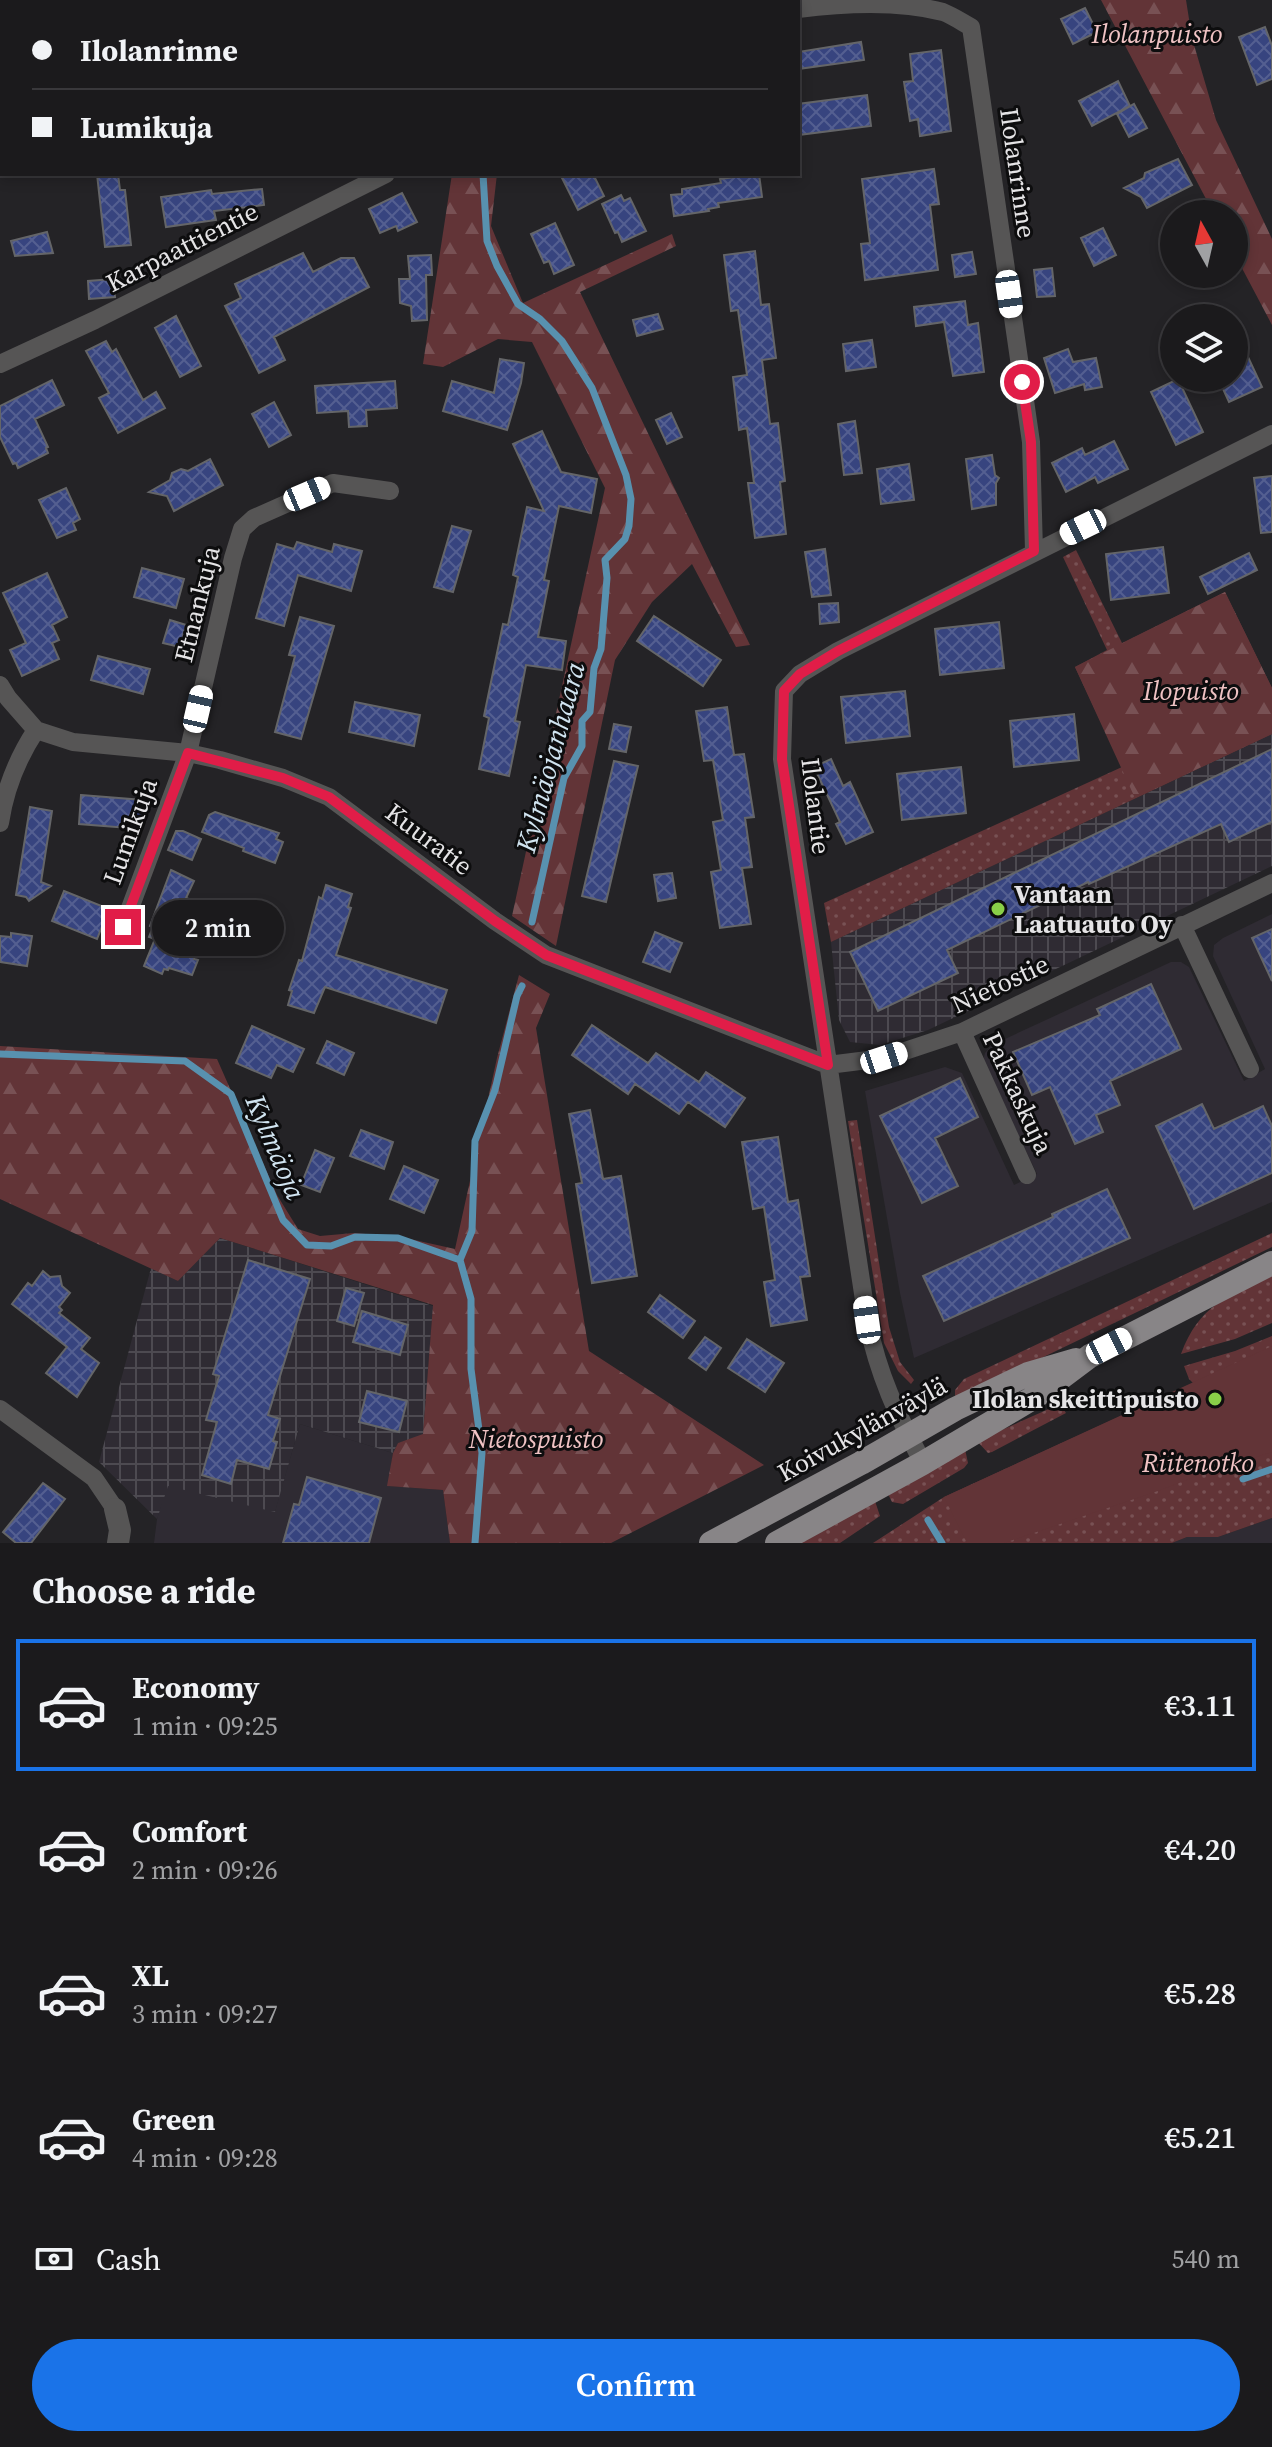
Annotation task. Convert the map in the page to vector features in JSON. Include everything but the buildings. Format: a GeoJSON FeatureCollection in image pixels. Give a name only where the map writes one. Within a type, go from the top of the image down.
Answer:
{"type":"FeatureCollection","features":[{"type":"Feature","properties":{"kind":"main road","name":"Koivukylänväylä"},"geometry":{"type":"LineString","coordinates":[[777,1543],[923,1463],[1038,1395],[1090,1356],[1272,1263]]}},
{"type":"Feature","properties":{"kind":"main road","name":"Koivukylänväylä"},"geometry":{"type":"LineString","coordinates":[[711,1543],[861,1463],[908,1434],[1028,1374],[1090,1356]]}},
{"type":"Feature","properties":{"kind":"street","name":"Ilolanrinne"},"geometry":{"type":"LineString","coordinates":[[800,9],[847,3],[900,2],[943,12],[971,27],[1031,442],[1034,551]]}},
{"type":"Feature","properties":{"kind":"street","name":"Karpaattientie"},"geometry":{"type":"LineString","coordinates":[[0,364],[95,320],[382,176]]}},
{"type":"Feature","properties":{"kind":"street","name":"Ilolantie"},"geometry":{"type":"LineString","coordinates":[[923,1463],[875,1361],[782,759],[784,691],[800,674],[838,651],[1272,434]]}},
{"type":"Feature","properties":{"kind":"street","name":"Etnankuja"},"geometry":{"type":"LineString","coordinates":[[188,753],[242,529],[254,518],[333,483],[390,491]]}},
{"type":"Feature","properties":{"kind":"street"},"geometry":{"type":"LineString","coordinates":[[0,685],[36,730],[4,794],[0,823]]}},
{"type":"Feature","properties":{"kind":"street","name":"Kuuratie"},"geometry":{"type":"LineString","coordinates":[[36,730],[73,742],[188,753],[283,778],[329,797],[495,921],[546,955],[828,1065]]}},
{"type":"Feature","properties":{"kind":"street","name":"Lumikuja"},"geometry":{"type":"LineString","coordinates":[[123,927],[188,753]]}},
{"type":"Feature","properties":{"kind":"street","name":"Nietostie"},"geometry":{"type":"LineString","coordinates":[[828,1065],[884,1058],[962,1032],[1272,883]]}},
{"type":"Feature","properties":{"kind":"street"},"geometry":{"type":"LineString","coordinates":[[1182,925],[1250,1069]]}},
{"type":"Feature","properties":{"kind":"street","name":"Pakkaskuja"},"geometry":{"type":"LineString","coordinates":[[962,1032],[1027,1175]]}},
{"type":"Feature","properties":{"kind":"street"},"geometry":{"type":"LineString","coordinates":[[0,1409],[94,1478],[115,1509],[120,1530],[118,1543]]}},
{"type":"Feature","properties":{"kind":"shaded area"},"geometry":{"type":"Polygon","coordinates":[[[1272,734],[1272,866],[928,1030],[880,1045],[850,1042],[839,1020],[831,942],[1272,734]]]}},
{"type":"Feature","properties":{"kind":"shaded area"},"geometry":{"type":"Polygon","coordinates":[[[1272,914],[1272,1202],[914,1358],[865,1091],[945,1067],[962,1073],[1014,1185],[1037,1174],[983,1061],[992,1045],[1171,962],[1181,962],[1189,967],[1244,1081],[1265,1069],[1213,956],[1214,945],[1272,914]]]}},
{"type":"Feature","properties":{"kind":"shaded area"},"geometry":{"type":"Polygon","coordinates":[[[220,1238],[433,1306],[423,1435],[398,1443],[393,1453],[300,1424],[275,1512],[168,1486],[157,1519],[99,1462],[151,1268],[178,1281],[220,1238]]]}},
{"type":"Feature","properties":{"kind":"shaded area"},"geometry":{"type":"Polygon","coordinates":[[[300,1424],[393,1453],[388,1486],[443,1490],[450,1543],[154,1543],[167,1485],[275,1511],[300,1424]]]}},
{"type":"Feature","properties":{"kind":"shaded area"},"geometry":{"type":"Polygon","coordinates":[[[1272,1518],[1272,1543],[1172,1543],[1187,1537],[1218,1537],[1272,1518]]]}},
{"type":"Feature","properties":{"kind":"green space","name":"Ilolanpuisto"},"geometry":{"type":"Polygon","coordinates":[[[1101,0],[1186,0],[1192,38],[1216,120],[1272,239],[1272,325],[1248,280],[1248,200],[1207,200],[1101,0]]]}},
{"type":"Feature","properties":{"kind":"green space"},"geometry":{"type":"Polygon","coordinates":[[[452,176],[497,176],[491,226],[523,303],[672,234],[676,246],[580,292],[750,645],[736,647],[692,564],[652,602],[615,660],[556,946],[512,916],[605,488],[532,342],[498,339],[443,367],[423,364],[452,176]]]}},
{"type":"Feature","properties":{"kind":"green space","name":"Ilopuisto"},"geometry":{"type":"Polygon","coordinates":[[[1076,550],[1122,643],[1225,592],[1272,688],[1272,734],[831,942],[824,903],[1122,767],[1075,667],[1107,650],[1063,557],[1076,550]]]}},
{"type":"Feature","properties":{"kind":"green space","name":"Ilopuisto"},"geometry":{"type":"Polygon","coordinates":[[[1225,592],[1272,688],[1272,734],[1135,798],[1075,667],[1225,592]]]}},
{"type":"Feature","properties":{"kind":"green space","name":"Nietospuisto"},"geometry":{"type":"Polygon","coordinates":[[[519,975],[550,994],[536,1028],[589,1351],[764,1465],[611,1543],[450,1543],[443,1490],[387,1486],[398,1443],[423,1434],[433,1305],[220,1238],[178,1281],[0,1199],[0,1046],[217,1059],[277,1195],[298,1229],[320,1236],[354,1233],[401,1237],[455,1249],[497,1058],[519,975]]]}},
{"type":"Feature","properties":{"kind":"green space"},"geometry":{"type":"Polygon","coordinates":[[[857,1120],[889,1327],[900,1362],[914,1380],[911,1384],[898,1371],[884,1343],[848,1121],[857,1120]]]}},
{"type":"Feature","properties":{"kind":"green space"},"geometry":{"type":"Polygon","coordinates":[[[1272,1233],[1272,1247],[969,1393],[955,1396],[955,1390],[964,1379],[1272,1233]]]}},
{"type":"Feature","properties":{"kind":"green space"},"geometry":{"type":"Polygon","coordinates":[[[1272,1275],[1272,1323],[1235,1339],[1181,1354],[1188,1337],[1206,1313],[1229,1296],[1272,1275]]]}},
{"type":"Feature","properties":{"kind":"green space","name":"Ilolan skeittipuisto"},"geometry":{"type":"Polygon","coordinates":[[[1272,1336],[1272,1518],[1218,1537],[1187,1537],[1172,1543],[873,1543],[944,1497],[1193,1383],[1184,1366],[1272,1336]]]}},
{"type":"Feature","properties":{"kind":"green space","name":"Ilolan skeittipuisto"},"geometry":{"type":"Polygon","coordinates":[[[1272,1346],[1272,1452],[1241,1462],[1218,1462],[1192,1478],[1004,1543],[967,1543],[944,1497],[1272,1346]]]}},
{"type":"Feature","properties":{"kind":"green space"},"geometry":{"type":"Polygon","coordinates":[[[1060,1404],[1066,1413],[992,1452],[988,1453],[977,1441],[1060,1404]]]}},
{"type":"Feature","properties":{"kind":"green space"},"geometry":{"type":"Polygon","coordinates":[[[965,1449],[968,1463],[964,1468],[903,1504],[892,1502],[888,1494],[965,1449]]]}},
{"type":"Feature","properties":{"kind":"green space"},"geometry":{"type":"Polygon","coordinates":[[[875,1501],[880,1516],[840,1543],[795,1543],[875,1501]]]}},
{"type":"Feature","properties":{"kind":"waterway","name":"Kylmäojanhaara"},"geometry":{"type":"LineString","coordinates":[[483,176],[487,241],[497,266],[518,304],[540,319],[562,341],[592,388],[626,475],[631,499],[625,539],[605,560],[607,578],[601,649],[594,668],[590,712],[582,721],[582,746],[564,778],[532,922]]}},
{"type":"Feature","properties":{"kind":"waterway","name":"Kylmäojanhaara"},"geometry":{"type":"LineString","coordinates":[[460,1260],[472,1231],[475,1141],[495,1090],[522,986]]}},
{"type":"Feature","properties":{"kind":"waterway","name":"Kylmäoja"},"geometry":{"type":"LineString","coordinates":[[0,1054],[185,1061],[231,1094],[283,1220],[307,1245],[331,1246],[355,1237],[398,1238],[460,1260],[471,1299],[471,1369],[482,1453],[475,1543]]}},
{"type":"Feature","properties":{"kind":"waterway"},"geometry":{"type":"LineString","coordinates":[[1243,1479],[1272,1469]]}},
{"type":"Feature","properties":{"kind":"waterway"},"geometry":{"type":"LineString","coordinates":[[928,1520],[942,1543]]}},
{"type":"Feature","properties":{"kind":"place","name":"Vantaan Laatuauto Oy"},"geometry":{"type":"Point","coordinates":[998,909]}},
{"type":"Feature","properties":{"kind":"place","name":"Ilolan skeittipuisto"},"geometry":{"type":"Point","coordinates":[1215,1399]}},
{"type":"Feature","properties":{"kind":"route"},"geometry":{"type":"LineString","coordinates":[[123,927],[188,753],[283,778],[329,797],[495,921],[546,955],[828,1065],[782,759],[784,691],[800,674],[838,651],[1034,551],[1031,442],[1022,382]]}},
{"type":"Feature","properties":{"kind":"park label","name":"Riitenotko"},"geometry":{"type":"Point","coordinates":[1198,1463]}}]}
